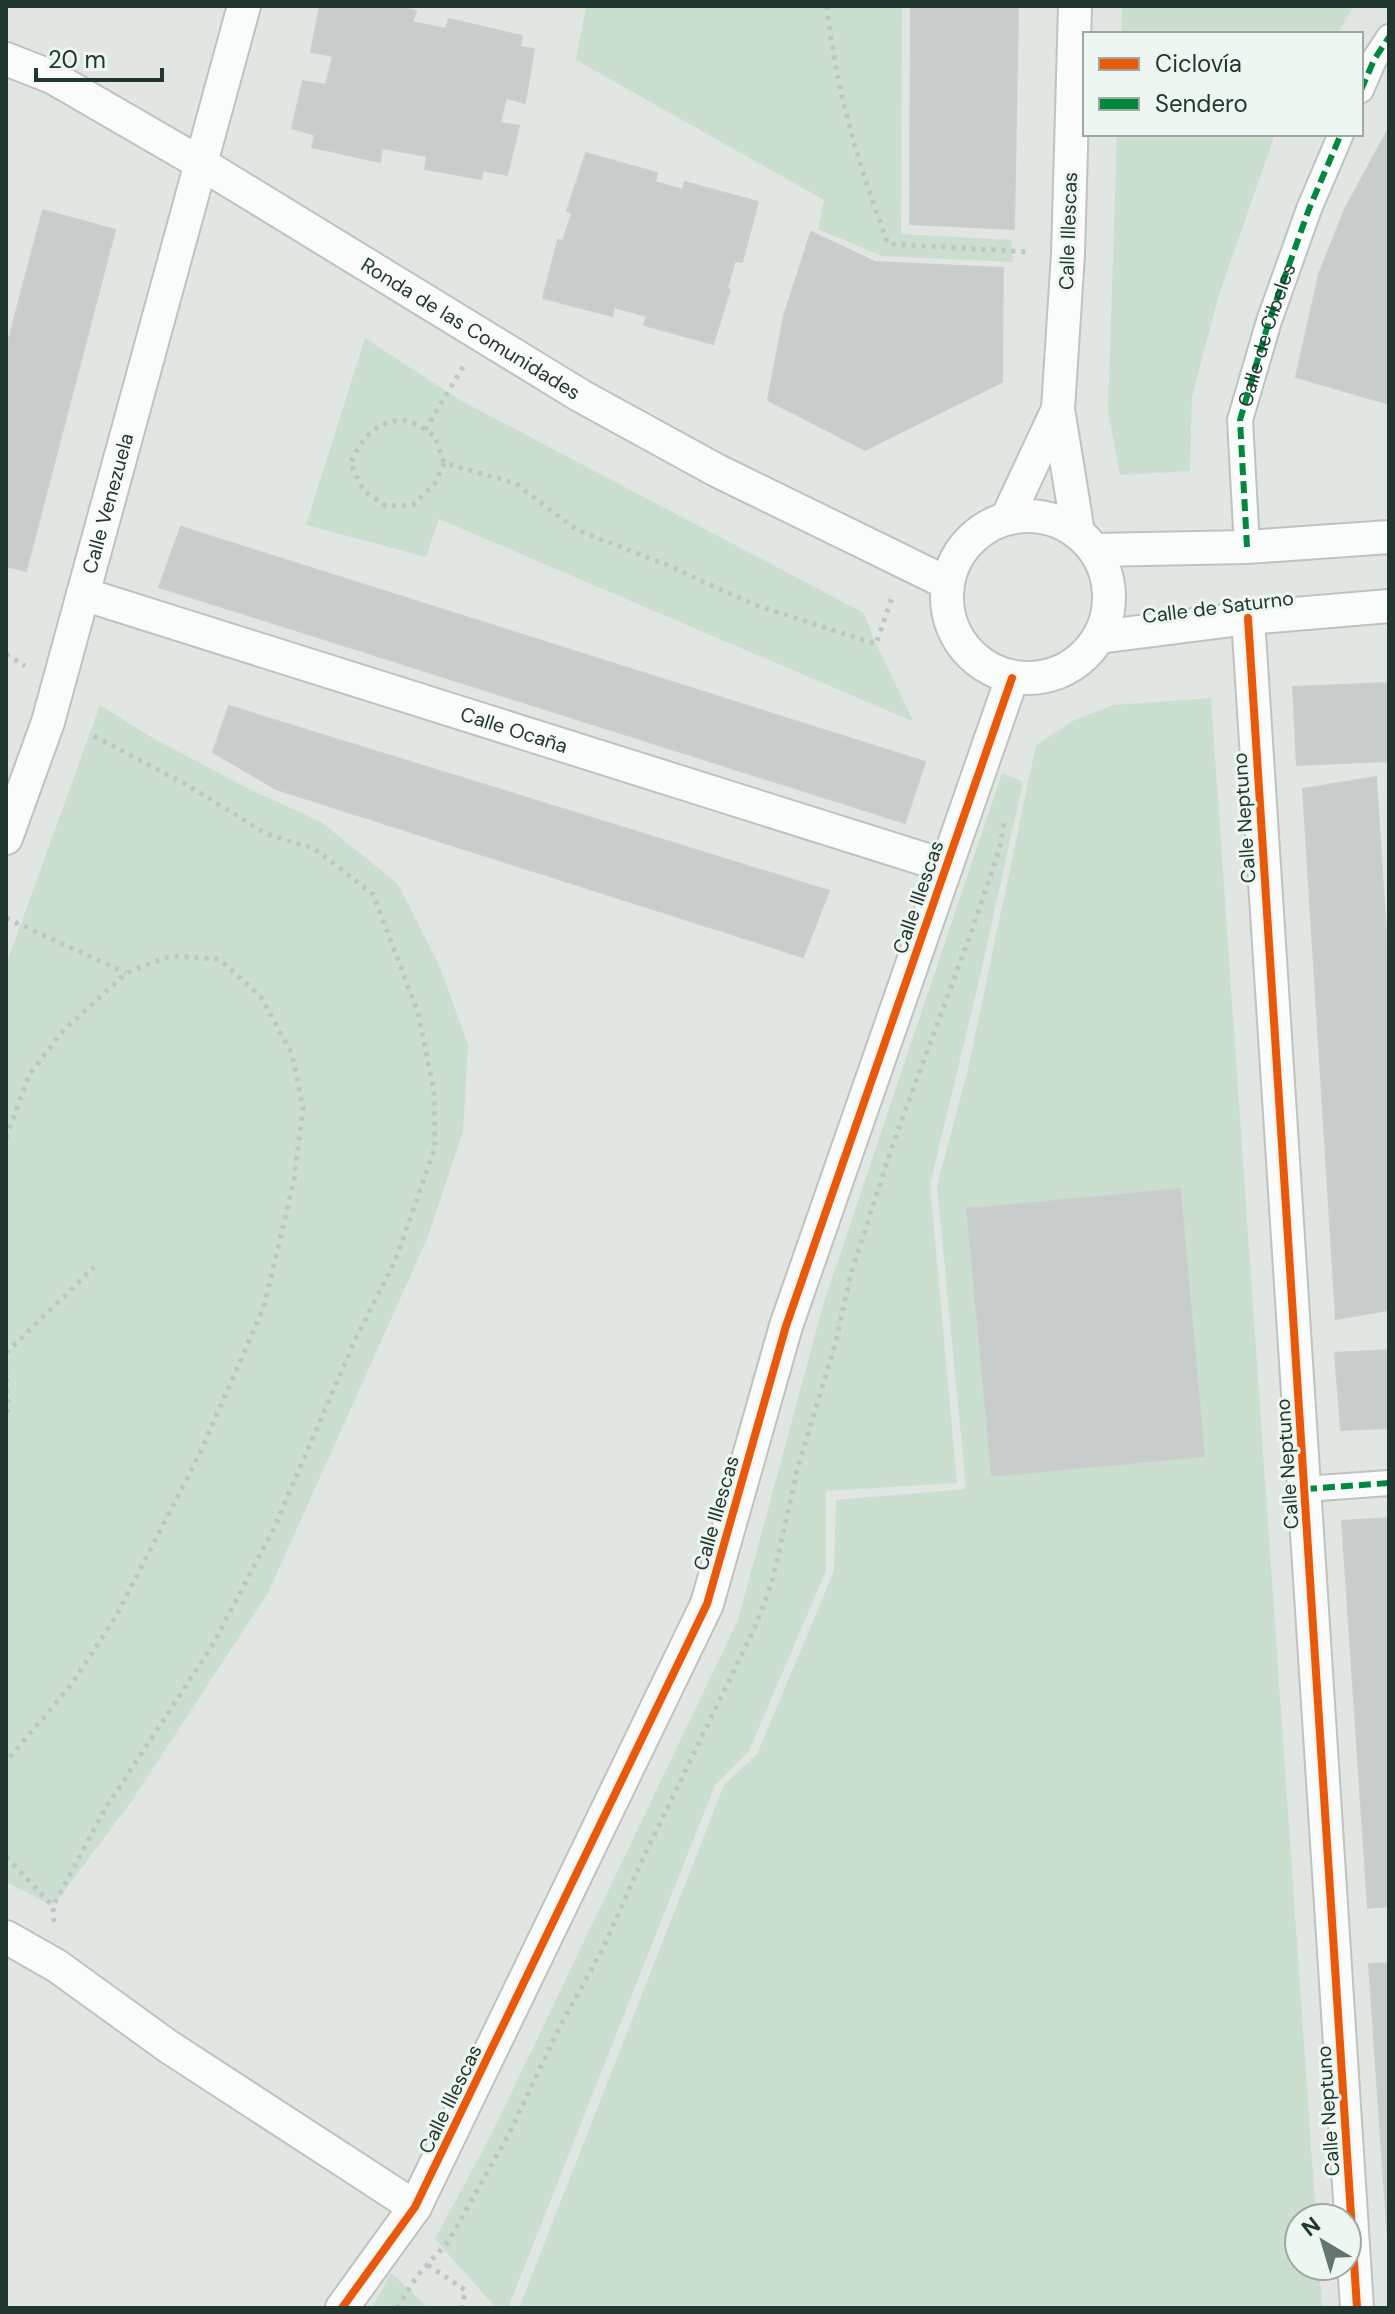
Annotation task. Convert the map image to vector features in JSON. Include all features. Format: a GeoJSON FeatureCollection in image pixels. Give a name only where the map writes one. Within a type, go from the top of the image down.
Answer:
{"type":"FeatureCollection","features":[{"type":"Feature","properties":{"kind":"street","name":"Calle Venezuela"},"geometry":{"type":"LineString","coordinates":[[6,838],[48,722],[244,6]]}},
{"type":"Feature","properties":{"kind":"street","name":"Calle Illescas"},"geometry":{"type":"LineString","coordinates":[[1075,6],[1068,254],[1058,409],[1086,541]]}},
{"type":"Feature","properties":{"kind":"street"},"geometry":{"type":"LineString","coordinates":[[1363,85],[1389,37]]}},
{"type":"Feature","properties":{"kind":"street","name":"Ronda de las Comunidades"},"geometry":{"type":"LineString","coordinates":[[6,59],[52,77],[202,164],[581,396],[716,470],[947,583]]}},
{"type":"Feature","properties":{"kind":"street","name":"Calle de Cibeles"},"geometry":{"type":"LineString","coordinates":[[1247,547],[1240,420],[1269,321],[1309,209],[1340,136]]}},
{"type":"Feature","properties":{"kind":"street","name":"Calle Illescas"},"geometry":{"type":"LineString","coordinates":[[1007,518],[1058,409]]}},
{"type":"Feature","properties":{"kind":"street"},"geometry":{"type":"LineString","coordinates":[[1046,517],[1086,541],[1103,564],[1110,591],[1106,620],[1099,637],[1070,667],[1041,678],[1012,678],[983,667],[960,644],[947,615],[947,583],[951,568],[966,543],[1007,518],[1046,517]]}},
{"type":"Feature","properties":{"kind":"street"},"geometry":{"type":"LineString","coordinates":[[1086,541],[1247,547],[1389,537]]}},
{"type":"Feature","properties":{"kind":"street","name":"Calle Ocaña"},"geometry":{"type":"LineString","coordinates":[[83,594],[946,866]]}},
{"type":"Feature","properties":{"kind":"street","name":"Calle de Saturno"},"geometry":{"type":"LineString","coordinates":[[1099,637],[1248,618],[1389,606]]}},
{"type":"Feature","properties":{"kind":"street","name":"Calle Neptuno"},"geometry":{"type":"LineString","coordinates":[[1248,618],[1357,2308]]}},
{"type":"Feature","properties":{"kind":"street","name":"Calle Illescas"},"geometry":{"type":"LineString","coordinates":[[342,2308],[415,2207],[707,1604],[786,1326],[1012,678]]}},
{"type":"Feature","properties":{"kind":"street"},"geometry":{"type":"LineString","coordinates":[[1305,1489],[1389,1483]]}},
{"type":"Feature","properties":{"kind":"street"},"geometry":{"type":"LineString","coordinates":[[6,1937],[57,1966],[169,2047],[415,2207]]}},
{"type":"Feature","properties":{"kind":"path"},"geometry":{"type":"LineString","coordinates":[[827,6],[832,55],[854,144],[888,244],[1068,254]]}},
{"type":"Feature","properties":{"kind":"path"},"geometry":{"type":"LineString","coordinates":[[425,430],[482,335]]}},
{"type":"Feature","properties":{"kind":"path"},"geometry":{"type":"LineString","coordinates":[[409,420],[435,436],[444,463],[435,483],[413,505],[386,506],[364,491],[350,463],[363,438],[382,424],[409,420]]}},
{"type":"Feature","properties":{"kind":"path"},"geometry":{"type":"LineString","coordinates":[[444,463],[515,483],[577,530],[667,565],[755,605],[876,644],[904,562]]}},
{"type":"Feature","properties":{"kind":"path"},"geometry":{"type":"LineString","coordinates":[[6,1857],[53,1906],[105,1809],[212,1646],[274,1528],[356,1338],[396,1259],[435,1147],[434,1091],[418,1013],[373,894],[315,849],[267,834],[185,784],[90,734]]}},
{"type":"Feature","properties":{"kind":"path"},"geometry":{"type":"LineString","coordinates":[[6,918],[126,973]]}},
{"type":"Feature","properties":{"kind":"path"},"geometry":{"type":"LineString","coordinates":[[6,1138],[29,1075],[62,1032],[126,973],[170,956],[219,959],[261,997],[292,1054],[303,1108],[294,1180],[264,1307],[200,1453],[115,1618],[71,1685],[6,1762]]}},
{"type":"Feature","properties":{"kind":"path"},"geometry":{"type":"LineString","coordinates":[[6,1353],[94,1267]]}},
{"type":"Feature","properties":{"kind":"path"},"geometry":{"type":"LineString","coordinates":[[6,1369],[6,1416]]}},
{"type":"Feature","properties":{"kind":"path"},"geometry":{"type":"LineString","coordinates":[[392,2239],[465,2290],[462,2308]]}},
{"type":"Feature","properties":{"kind":"green space"},"geometry":{"type":"Polygon","coordinates":[[[586,6],[902,6],[901,234],[1011,240],[1013,262],[882,256],[818,229],[824,200],[576,60],[586,6]]]}},
{"type":"Feature","properties":{"kind":"green space"},"geometry":{"type":"Polygon","coordinates":[[[1122,6],[1354,6],[1338,32],[1121,32],[1122,6]]]}},
{"type":"Feature","properties":{"kind":"green space"},"geometry":{"type":"Polygon","coordinates":[[[1117,136],[1274,136],[1218,298],[1192,397],[1190,471],[1120,475],[1108,411],[1117,136]]]}},
{"type":"Feature","properties":{"kind":"green space"},"geometry":{"type":"Polygon","coordinates":[[[365,338],[458,399],[864,613],[914,722],[439,519],[426,557],[306,525],[365,338]]]}},
{"type":"Feature","properties":{"kind":"green space"},"geometry":{"type":"Polygon","coordinates":[[[1211,698],[1315,2202],[1283,2202],[1283,2282],[1320,2282],[1322,2308],[519,2308],[724,1785],[757,1754],[834,1571],[836,1500],[966,1489],[937,1186],[968,1069],[1036,745],[1073,721],[1113,705],[1211,698]]]}},
{"type":"Feature","properties":{"kind":"green space"},"geometry":{"type":"Polygon","coordinates":[[[100,705],[151,737],[247,788],[321,822],[398,884],[440,967],[468,1045],[463,1132],[427,1239],[268,1593],[131,1802],[53,1906],[6,1882],[6,965],[100,705]]]}},
{"type":"Feature","properties":{"kind":"green space"},"geometry":{"type":"Polygon","coordinates":[[[1002,773],[1023,782],[930,1185],[957,1483],[826,1491],[826,1571],[749,1751],[715,1785],[508,2308],[496,2308],[435,2239],[490,2137],[738,1620],[824,1302],[1002,773]]]}},
{"type":"Feature","properties":{"kind":"green space"},"geometry":{"type":"Polygon","coordinates":[[[391,2273],[428,2308],[372,2308],[391,2273]]]}},
{"type":"Feature","properties":{"kind":"building"},"geometry":{"type":"Polygon","coordinates":[[[320,6],[394,6],[416,11],[412,22],[446,29],[449,19],[522,36],[520,47],[534,49],[525,103],[506,98],[500,123],[519,126],[507,175],[483,170],[481,179],[425,169],[427,156],[382,148],[380,162],[312,147],[315,135],[292,128],[303,81],[326,85],[333,56],[311,52],[320,6]]]}},
{"type":"Feature","properties":{"kind":"building"},"geometry":{"type":"Polygon","coordinates":[[[911,6],[1018,6],[1014,229],[910,224],[911,6]]]}},
{"type":"Feature","properties":{"kind":"building"},"geometry":{"type":"Polygon","coordinates":[[[1389,128],[1389,404],[1296,377],[1319,274],[1345,209],[1389,128]]]}},
{"type":"Feature","properties":{"kind":"building"},"geometry":{"type":"Polygon","coordinates":[[[586,153],[657,173],[655,182],[683,190],[685,182],[758,202],[742,262],[735,261],[727,288],[730,290],[713,344],[644,325],[647,316],[614,307],[612,316],[543,298],[558,240],[563,241],[572,213],[567,211],[586,153]]]}},
{"type":"Feature","properties":{"kind":"building"},"geometry":{"type":"Polygon","coordinates":[[[43,210],[115,230],[26,571],[6,566],[6,350],[43,210]]]}},
{"type":"Feature","properties":{"kind":"building"},"geometry":{"type":"Polygon","coordinates":[[[811,232],[875,262],[1003,268],[1002,382],[865,450],[768,400],[784,316],[811,232]]]}},
{"type":"Feature","properties":{"kind":"building"},"geometry":{"type":"Polygon","coordinates":[[[181,527],[925,762],[905,823],[159,587],[181,527]]]}},
{"type":"Feature","properties":{"kind":"building"},"geometry":{"type":"Polygon","coordinates":[[[1389,683],[1389,761],[1297,765],[1293,687],[1389,683]]]}},
{"type":"Feature","properties":{"kind":"building"},"geometry":{"type":"Polygon","coordinates":[[[229,706],[829,891],[803,957],[276,789],[213,752],[229,706]]]}},
{"type":"Feature","properties":{"kind":"building"},"geometry":{"type":"Polygon","coordinates":[[[1376,777],[1389,980],[1389,1310],[1336,1319],[1303,789],[1376,777]]]}},
{"type":"Feature","properties":{"kind":"building"},"geometry":{"type":"Polygon","coordinates":[[[1180,1189],[1204,1456],[992,1476],[967,1209],[1180,1189]]]}},
{"type":"Feature","properties":{"kind":"building"},"geometry":{"type":"Polygon","coordinates":[[[1389,1350],[1389,1428],[1341,1430],[1335,1353],[1389,1350]]]}},
{"type":"Feature","properties":{"kind":"building"},"geometry":{"type":"Polygon","coordinates":[[[1389,1518],[1389,1906],[1368,1908],[1342,1521],[1389,1518]]]}},
{"type":"Feature","properties":{"kind":"building"},"geometry":{"type":"Polygon","coordinates":[[[1389,1963],[1389,2257],[1369,1964],[1389,1963]]]}},
{"type":"Feature","properties":{"kind":"marked path"},"geometry":{"type":"LineString","coordinates":[[1363,85],[1389,37]]}},
{"type":"Feature","properties":{"kind":"marked path"},"geometry":{"type":"LineString","coordinates":[[1247,547],[1240,420],[1269,321],[1309,209],[1340,136]]}},
{"type":"Feature","properties":{"kind":"marked path"},"geometry":{"type":"LineString","coordinates":[[1305,1489],[1389,1483]]}},
{"type":"Feature","properties":{"kind":"cycle path"},"geometry":{"type":"LineString","coordinates":[[1248,618],[1357,2308]]}},
{"type":"Feature","properties":{"kind":"cycle path"},"geometry":{"type":"LineString","coordinates":[[342,2308],[415,2207],[707,1604],[786,1326],[1012,678]]}}]}
